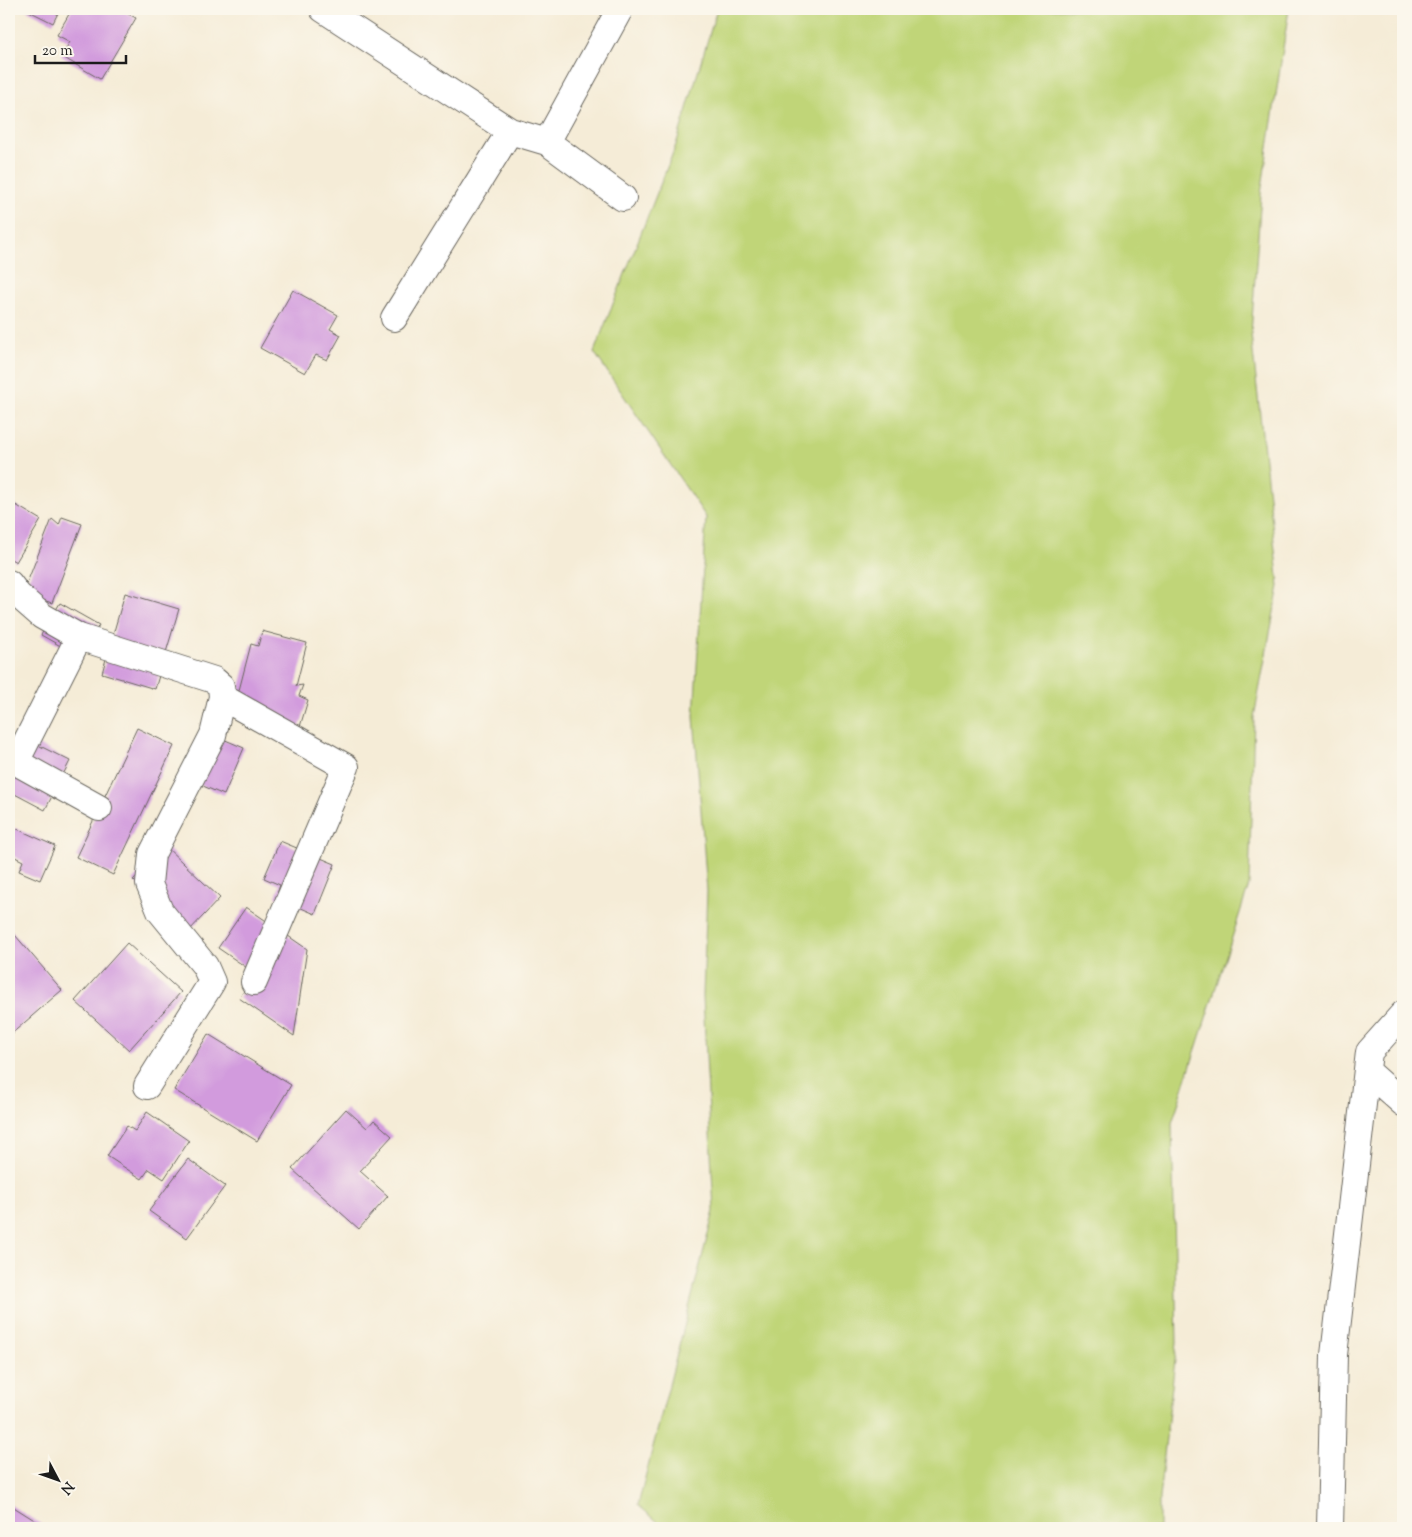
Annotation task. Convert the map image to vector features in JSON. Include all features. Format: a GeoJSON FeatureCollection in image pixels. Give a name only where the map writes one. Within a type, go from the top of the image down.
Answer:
{"type":"FeatureCollection","features":[{"type":"Feature","properties":{"kind":"street"},"geometry":{"type":"LineString","coordinates":[[323,9],[510,131],[547,142],[623,198]]}},
{"type":"Feature","properties":{"kind":"street"},"geometry":{"type":"LineString","coordinates":[[547,142],[620,9]]}},
{"type":"Feature","properties":{"kind":"street"},"geometry":{"type":"LineString","coordinates":[[394,318],[510,131]]}},
{"type":"Feature","properties":{"kind":"street"},"geometry":{"type":"LineString","coordinates":[[9,583],[18,595],[42,616],[79,637],[214,680],[221,686],[222,697],[213,735],[152,854],[149,884],[160,910],[205,966],[212,982],[147,1086]]}},
{"type":"Feature","properties":{"kind":"street"},"geometry":{"type":"LineString","coordinates":[[79,637],[16,762],[100,808]]}},
{"type":"Feature","properties":{"kind":"street"},"geometry":{"type":"LineString","coordinates":[[222,697],[346,767],[254,982]]}},
{"type":"Feature","properties":{"kind":"street"},"geometry":{"type":"LineString","coordinates":[[1330,1528],[1334,1355],[1369,1052],[1403,1014]]}},
{"type":"Feature","properties":{"kind":"street"},"geometry":{"type":"LineString","coordinates":[[1367,1071],[1403,1103]]}},
{"type":"Feature","properties":{"kind":"green space"},"geometry":{"type":"Polygon","coordinates":[[[717,9],[1289,9],[1261,194],[1251,334],[1279,586],[1254,717],[1249,885],[1172,1123],[1177,1343],[1159,1498],[1159,1528],[665,1528],[638,1505],[714,1211],[703,996],[707,891],[694,716],[706,517],[594,352],[676,145],[717,9]]]}},
{"type":"Feature","properties":{"kind":"building"},"geometry":{"type":"Polygon","coordinates":[[[25,9],[60,9],[53,23],[25,9]]]}},
{"type":"Feature","properties":{"kind":"building"},"geometry":{"type":"Polygon","coordinates":[[[72,9],[119,9],[136,18],[100,79],[61,56],[70,42],[57,35],[72,9]]]}},
{"type":"Feature","properties":{"kind":"building"},"geometry":{"type":"Polygon","coordinates":[[[293,290],[338,315],[330,329],[341,335],[327,360],[316,355],[305,373],[260,348],[293,290]]]}},
{"type":"Feature","properties":{"kind":"building"},"geometry":{"type":"Polygon","coordinates":[[[9,501],[41,520],[16,562],[9,558],[9,501]]]}},
{"type":"Feature","properties":{"kind":"building"},"geometry":{"type":"Polygon","coordinates":[[[62,517],[82,524],[52,603],[23,593],[52,519],[59,525],[62,517]]]}},
{"type":"Feature","properties":{"kind":"building"},"geometry":{"type":"Polygon","coordinates":[[[125,593],[179,609],[155,689],[102,673],[125,593]]]}},
{"type":"Feature","properties":{"kind":"building"},"geometry":{"type":"Polygon","coordinates":[[[60,603],[99,625],[80,657],[41,635],[60,603]]]}},
{"type":"Feature","properties":{"kind":"building"},"geometry":{"type":"Polygon","coordinates":[[[262,631],[307,643],[296,686],[303,685],[299,696],[308,700],[296,740],[237,698],[251,644],[258,646],[262,631]]]}},
{"type":"Feature","properties":{"kind":"building"},"geometry":{"type":"Polygon","coordinates":[[[137,728],[174,746],[113,875],[76,857],[137,728]]]}},
{"type":"Feature","properties":{"kind":"building"},"geometry":{"type":"Polygon","coordinates":[[[202,730],[244,748],[224,795],[182,777],[202,730]]]}},
{"type":"Feature","properties":{"kind":"building"},"geometry":{"type":"Polygon","coordinates":[[[22,737],[70,761],[45,810],[9,791],[9,764],[22,737]]]}},
{"type":"Feature","properties":{"kind":"building"},"geometry":{"type":"Polygon","coordinates":[[[15,828],[55,846],[40,880],[19,871],[23,861],[9,854],[9,841],[15,828]]]}},
{"type":"Feature","properties":{"kind":"building"},"geometry":{"type":"Polygon","coordinates":[[[280,841],[335,864],[315,914],[276,897],[280,885],[264,878],[280,841]]]}},
{"type":"Feature","properties":{"kind":"building"},"geometry":{"type":"Polygon","coordinates":[[[165,846],[220,898],[188,932],[133,880],[165,846]]]}},
{"type":"Feature","properties":{"kind":"building"},"geometry":{"type":"Polygon","coordinates":[[[246,907],[307,949],[294,1036],[239,998],[256,974],[218,948],[246,907]]]}},
{"type":"Feature","properties":{"kind":"building"},"geometry":{"type":"Polygon","coordinates":[[[9,928],[62,990],[9,1036],[9,928]]]}},
{"type":"Feature","properties":{"kind":"building"},"geometry":{"type":"Polygon","coordinates":[[[127,943],[181,992],[129,1050],[75,1001],[127,943]]]}},
{"type":"Feature","properties":{"kind":"building"},"geometry":{"type":"Polygon","coordinates":[[[208,1034],[291,1085],[257,1141],[174,1090],[208,1034]]]}},
{"type":"Feature","properties":{"kind":"building"},"geometry":{"type":"Polygon","coordinates":[[[346,1109],[367,1128],[374,1120],[392,1136],[360,1171],[388,1196],[359,1229],[292,1169],[346,1109]]]}},
{"type":"Feature","properties":{"kind":"building"},"geometry":{"type":"Polygon","coordinates":[[[147,1112],[189,1141],[164,1179],[149,1169],[142,1179],[107,1156],[127,1126],[135,1131],[147,1112]]]}},
{"type":"Feature","properties":{"kind":"building"},"geometry":{"type":"Polygon","coordinates":[[[188,1159],[225,1186],[187,1238],[149,1211],[188,1159]]]}},
{"type":"Feature","properties":{"kind":"building"},"geometry":{"type":"Polygon","coordinates":[[[9,1504],[47,1528],[9,1528],[9,1504]]]}}]}
